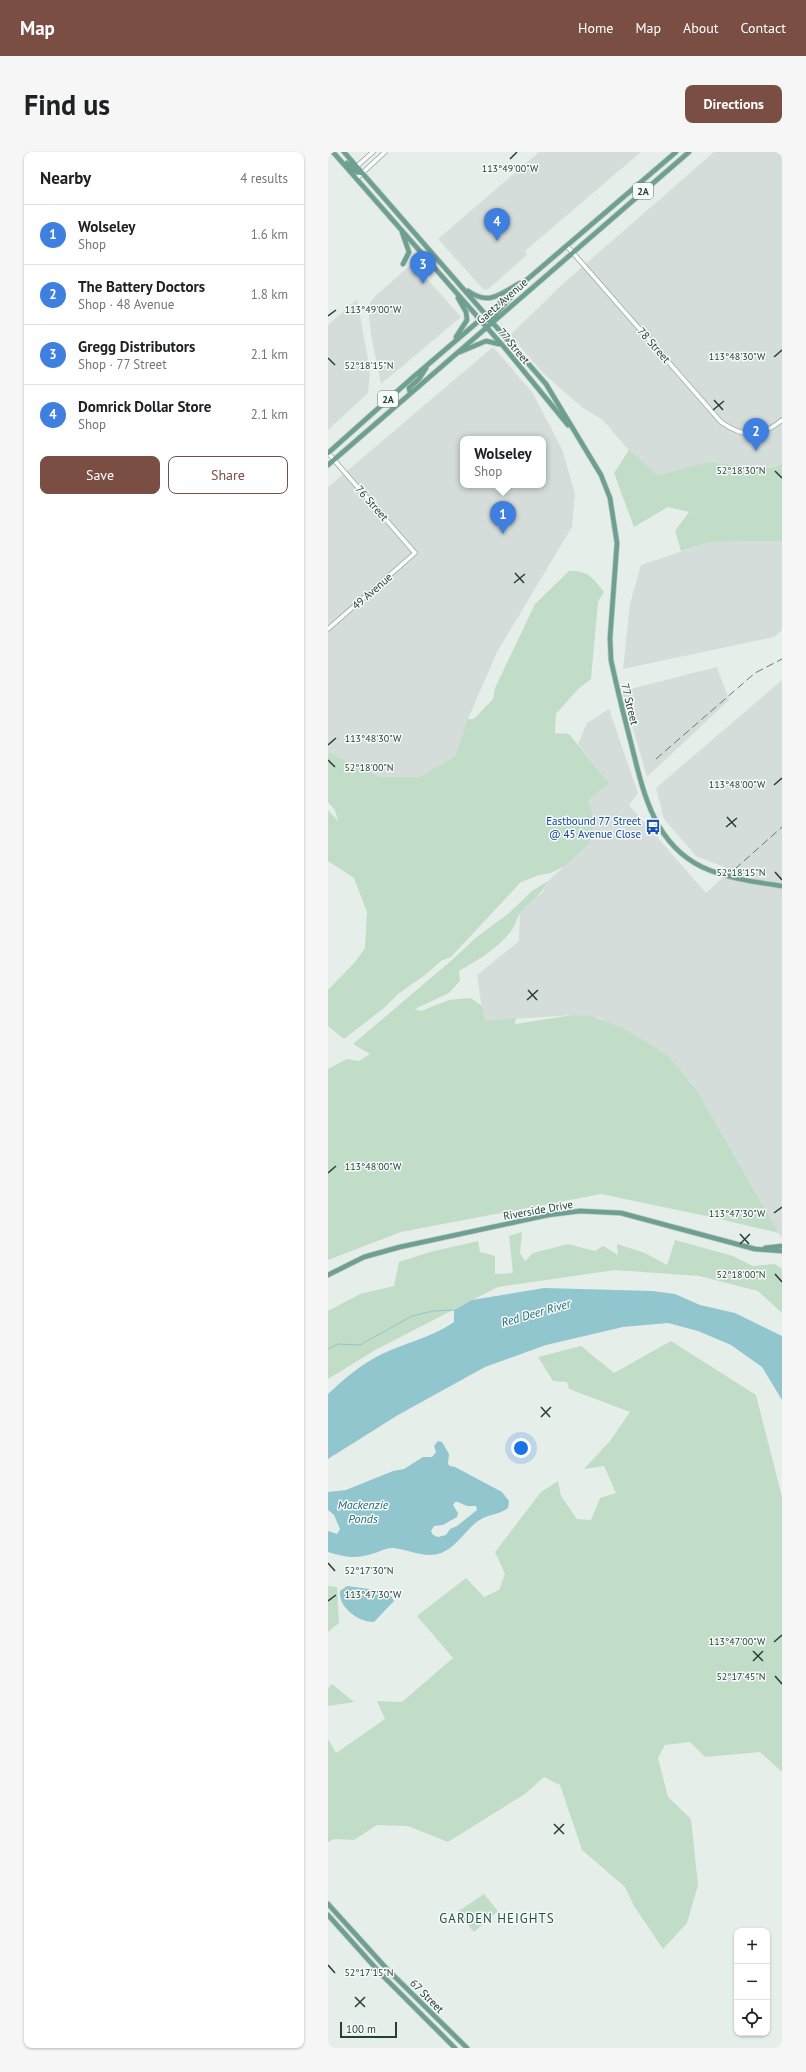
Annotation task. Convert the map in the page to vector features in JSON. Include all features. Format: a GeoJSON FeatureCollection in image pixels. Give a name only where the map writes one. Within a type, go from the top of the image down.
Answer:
{"type":"FeatureCollection","features":[{"type":"Feature","properties":{"kind":"main road"},"geometry":{"type":"LineString","coordinates":[[334,152],[354,169],[362,173]]}},
{"type":"Feature","properties":{"kind":"main road","name":"77 Street"},"geometry":{"type":"LineString","coordinates":[[344,152],[354,169],[357,178],[504,347],[584,445]]}},
{"type":"Feature","properties":{"kind":"main road","name":"Gaetz Avenue"},"geometry":{"type":"LineString","coordinates":[[328,453],[429,364],[676,152]]}},
{"type":"Feature","properties":{"kind":"main road","name":"Gaetz Avenue"},"geometry":{"type":"LineString","coordinates":[[328,465],[491,321],[689,152]]}},
{"type":"Feature","properties":{"kind":"main road","name":"77 Street"},"geometry":{"type":"LineString","coordinates":[[362,173],[546,384],[601,475],[610,498],[617,543],[610,638],[611,660],[649,808],[658,826],[671,843],[684,855],[701,867],[732,878],[782,886]]}},
{"type":"Feature","properties":{"kind":"main road"},"geometry":{"type":"LineString","coordinates":[[399,227],[409,249],[408,256],[403,264]]}},
{"type":"Feature","properties":{"kind":"main road"},"geometry":{"type":"LineString","coordinates":[[460,285],[477,297],[485,299],[496,296],[529,279]]}},
{"type":"Feature","properties":{"kind":"main road"},"geometry":{"type":"LineString","coordinates":[[491,321],[529,279]]}},
{"type":"Feature","properties":{"kind":"main road"},"geometry":{"type":"LineString","coordinates":[[449,347],[464,328],[467,320],[466,312],[450,285]]}},
{"type":"Feature","properties":{"kind":"main road"},"geometry":{"type":"LineString","coordinates":[[453,356],[486,340],[492,341],[504,347]]}},
{"type":"Feature","properties":{"kind":"main road"},"geometry":{"type":"LineString","coordinates":[[410,393],[409,388],[419,379],[429,364]]}},
{"type":"Feature","properties":{"kind":"main road","name":"Riverside Drive"},"geometry":{"type":"LineString","coordinates":[[328,1275],[364,1257],[400,1247],[548,1215],[580,1211],[621,1213],[755,1249],[782,1251]]}},
{"type":"Feature","properties":{"kind":"main road","name":"Riverside Drive"},"geometry":{"type":"LineString","coordinates":[[755,1249],[782,1246]]}},
{"type":"Feature","properties":{"kind":"main road","name":"67 Street"},"geometry":{"type":"LineString","coordinates":[[328,1904],[386,1969],[466,2048]]}},
{"type":"Feature","properties":{"kind":"main road","name":"67 Street"},"geometry":{"type":"LineString","coordinates":[[328,1915],[381,1974],[456,2048]]}},
{"type":"Feature","properties":{"kind":"street"},"geometry":{"type":"LineString","coordinates":[[354,169],[373,152]]}},
{"type":"Feature","properties":{"kind":"street"},"geometry":{"type":"LineString","coordinates":[[357,178],[385,152]]}},
{"type":"Feature","properties":{"kind":"street","name":"78 Street"},"geometry":{"type":"LineString","coordinates":[[567,246],[720,422],[734,431],[747,434],[764,431],[782,420]]}},
{"type":"Feature","properties":{"kind":"street","name":"76 Street"},"geometry":{"type":"LineString","coordinates":[[328,453],[415,553]]}},
{"type":"Feature","properties":{"kind":"street","name":"49 Avenue"},"geometry":{"type":"LineString","coordinates":[[328,629],[415,553]]}},
{"type":"Feature","properties":{"kind":"shaded area"},"geometry":{"type":"Polygon","coordinates":[[[539,152],[641,152],[525,251],[527,255],[487,290],[483,289],[438,239],[539,152]]]}},
{"type":"Feature","properties":{"kind":"shaded area"},"geometry":{"type":"Polygon","coordinates":[[[714,152],[782,152],[782,464],[770,468],[706,462],[658,477],[626,447],[603,420],[583,408],[543,373],[510,335],[565,282],[714,152]]]}},
{"type":"Feature","properties":{"kind":"shaded area"},"geometry":{"type":"Polygon","coordinates":[[[413,263],[461,317],[381,384],[371,335],[368,306],[375,296],[413,263]]]}},
{"type":"Feature","properties":{"kind":"shaded area"},"geometry":{"type":"Polygon","coordinates":[[[357,299],[370,371],[368,393],[328,430],[328,325],[357,299]]]}},
{"type":"Feature","properties":{"kind":"shaded area"},"geometry":{"type":"Polygon","coordinates":[[[493,347],[532,392],[562,449],[575,494],[572,527],[496,654],[468,719],[455,756],[419,777],[380,777],[328,752],[328,487],[493,347]]]}},
{"type":"Feature","properties":{"kind":"shaded area"},"geometry":{"type":"Polygon","coordinates":[[[782,541],[782,630],[774,637],[623,669],[630,604],[641,565],[710,542],[782,541]]]}},
{"type":"Feature","properties":{"kind":"shaded area"},"geometry":{"type":"Polygon","coordinates":[[[717,667],[729,700],[647,777],[622,691],[717,667]]]}},
{"type":"Feature","properties":{"kind":"shaded area"},"geometry":{"type":"Polygon","coordinates":[[[782,680],[782,1238],[690,1081],[600,1018],[573,1015],[484,1021],[477,975],[519,941],[520,913],[533,898],[542,893],[548,881],[590,843],[595,822],[588,801],[609,783],[578,744],[587,723],[609,709],[638,793],[629,805],[706,893],[731,870],[696,856],[664,819],[656,788],[782,680]]]}},
{"type":"Feature","properties":{"kind":"green space"},"geometry":{"type":"Polygon","coordinates":[[[629,450],[658,476],[706,462],[770,468],[782,464],[782,541],[710,542],[681,551],[675,531],[689,512],[668,507],[634,527],[614,473],[629,450]]]}},
{"type":"Feature","properties":{"kind":"green space"},"geometry":{"type":"Polygon","coordinates":[[[569,571],[581,572],[590,576],[604,592],[598,602],[591,679],[579,688],[556,714],[555,733],[569,734],[609,783],[588,801],[595,822],[590,843],[565,866],[551,873],[539,875],[521,882],[451,957],[441,961],[425,975],[398,994],[384,1008],[344,1039],[328,1026],[328,990],[355,962],[365,948],[367,912],[354,878],[328,861],[328,810],[338,821],[335,810],[328,802],[328,752],[380,777],[419,777],[455,756],[468,719],[474,719],[493,699],[495,688],[535,604],[569,571]]]}},
{"type":"Feature","properties":{"kind":"green space"},"geometry":{"type":"Polygon","coordinates":[[[548,881],[520,913],[515,925],[506,937],[481,958],[459,971],[460,981],[449,993],[415,1009],[421,1011],[449,1000],[471,998],[482,1006],[485,1021],[516,1018],[515,1024],[573,1015],[591,1016],[621,1027],[667,1055],[696,1089],[779,1233],[601,1194],[401,1232],[328,1260],[328,1069],[347,1059],[359,1061],[370,1054],[353,1044],[478,936],[509,913],[532,891],[548,881]]]}},
{"type":"Feature","properties":{"kind":"green space"},"geometry":{"type":"Polygon","coordinates":[[[522,1232],[520,1253],[525,1261],[533,1253],[568,1244],[595,1251],[603,1246],[618,1255],[617,1244],[645,1253],[667,1265],[675,1240],[733,1256],[753,1266],[775,1264],[782,1269],[782,1313],[758,1291],[699,1276],[615,1270],[498,1287],[377,1349],[328,1379],[328,1311],[360,1294],[394,1286],[399,1262],[430,1252],[478,1241],[480,1252],[495,1256],[495,1274],[513,1273],[509,1236],[522,1232]]]}},
{"type":"Feature","properties":{"kind":"green space"},"geometry":{"type":"Polygon","coordinates":[[[671,1341],[756,1395],[782,1497],[782,1772],[760,1752],[705,1757],[690,1742],[665,1745],[658,1758],[668,1797],[691,1819],[698,1885],[687,1923],[663,1949],[634,1906],[625,1887],[582,1850],[560,1785],[544,1777],[525,1794],[448,1842],[408,1826],[377,1825],[354,1840],[334,1839],[328,1842],[328,1739],[336,1753],[385,1719],[377,1701],[402,1702],[453,1658],[417,1616],[466,1578],[484,1597],[499,1590],[505,1574],[495,1552],[541,1492],[558,1481],[561,1496],[577,1519],[591,1520],[600,1498],[616,1493],[604,1466],[584,1469],[610,1441],[630,1412],[569,1389],[567,1382],[553,1381],[538,1357],[581,1346],[614,1373],[671,1341]]]}},
{"type":"Feature","properties":{"kind":"green space"},"geometry":{"type":"Polygon","coordinates":[[[328,1586],[337,1587],[339,1623],[328,1632],[328,1586]]]}},
{"type":"Feature","properties":{"kind":"green space"},"geometry":{"type":"Polygon","coordinates":[[[332,1684],[354,1702],[328,1706],[328,1688],[332,1684]]]}},
{"type":"Feature","properties":{"kind":"green space"},"geometry":{"type":"Polygon","coordinates":[[[484,1894],[498,1911],[474,1932],[457,1912],[484,1894]]]}},
{"type":"Feature","properties":{"kind":"water","name":"Red Deer River"},"geometry":{"type":"Polygon","coordinates":[[[544,1288],[653,1291],[675,1294],[700,1305],[735,1313],[782,1336],[782,1400],[762,1367],[731,1345],[698,1331],[668,1323],[623,1327],[546,1345],[485,1367],[398,1415],[328,1459],[328,1394],[352,1373],[380,1355],[445,1328],[454,1322],[454,1310],[472,1300],[544,1288]]]}},
{"type":"Feature","properties":{"kind":"water","name":"Mackenzie Ponds"},"geometry":{"type":"Polygon","coordinates":[[[438,1441],[442,1442],[449,1454],[448,1464],[450,1466],[455,1467],[502,1492],[509,1501],[508,1508],[499,1513],[483,1518],[472,1526],[447,1550],[435,1555],[393,1548],[357,1557],[347,1557],[328,1552],[328,1531],[337,1534],[340,1529],[334,1515],[328,1510],[328,1492],[346,1490],[393,1471],[404,1469],[423,1457],[432,1457],[436,1452],[434,1446],[438,1441]],[[455,1502],[453,1505],[458,1513],[457,1517],[443,1525],[434,1526],[431,1531],[433,1535],[438,1537],[446,1535],[450,1529],[457,1526],[477,1510],[476,1506],[467,1506],[455,1502]]]}},
{"type":"Feature","properties":{"kind":"water"},"geometry":{"type":"Polygon","coordinates":[[[347,1586],[369,1589],[391,1596],[394,1601],[374,1622],[368,1621],[350,1612],[342,1603],[340,1591],[347,1586]]]}},
{"type":"Feature","properties":{"kind":"waterway"},"geometry":{"type":"LineString","coordinates":[[328,1349],[338,1344],[360,1345],[412,1316],[433,1311],[454,1310]]}},
{"type":"Feature","properties":{"kind":"railway"},"geometry":{"type":"LineString","coordinates":[[656,759],[755,673],[782,659]]}},
{"type":"Feature","properties":{"kind":"railway"},"geometry":{"type":"LineString","coordinates":[[726,877],[782,827]]}},
{"type":"Feature","properties":{"kind":"place","name":"Domrick Dollar Store"},"geometry":{"type":"Point","coordinates":[497,241]}},
{"type":"Feature","properties":{"kind":"place","name":"Gregg Distributors"},"geometry":{"type":"Point","coordinates":[423,284]}},
{"type":"Feature","properties":{"kind":"place","name":"The Battery Doctors"},"geometry":{"type":"Point","coordinates":[756,451]}},
{"type":"Feature","properties":{"kind":"place","name":"Wolseley"},"geometry":{"type":"Point","coordinates":[503,534]}},
{"type":"Feature","properties":{"kind":"place","name":"Eastbound 77 Street @ 45 Avenue Close"},"geometry":{"type":"Point","coordinates":[653,827]}},
{"type":"Feature","properties":{"kind":"district","name":"GARDEN HEIGHTS"},"geometry":{"type":"Point","coordinates":[497,1918]}}]}
